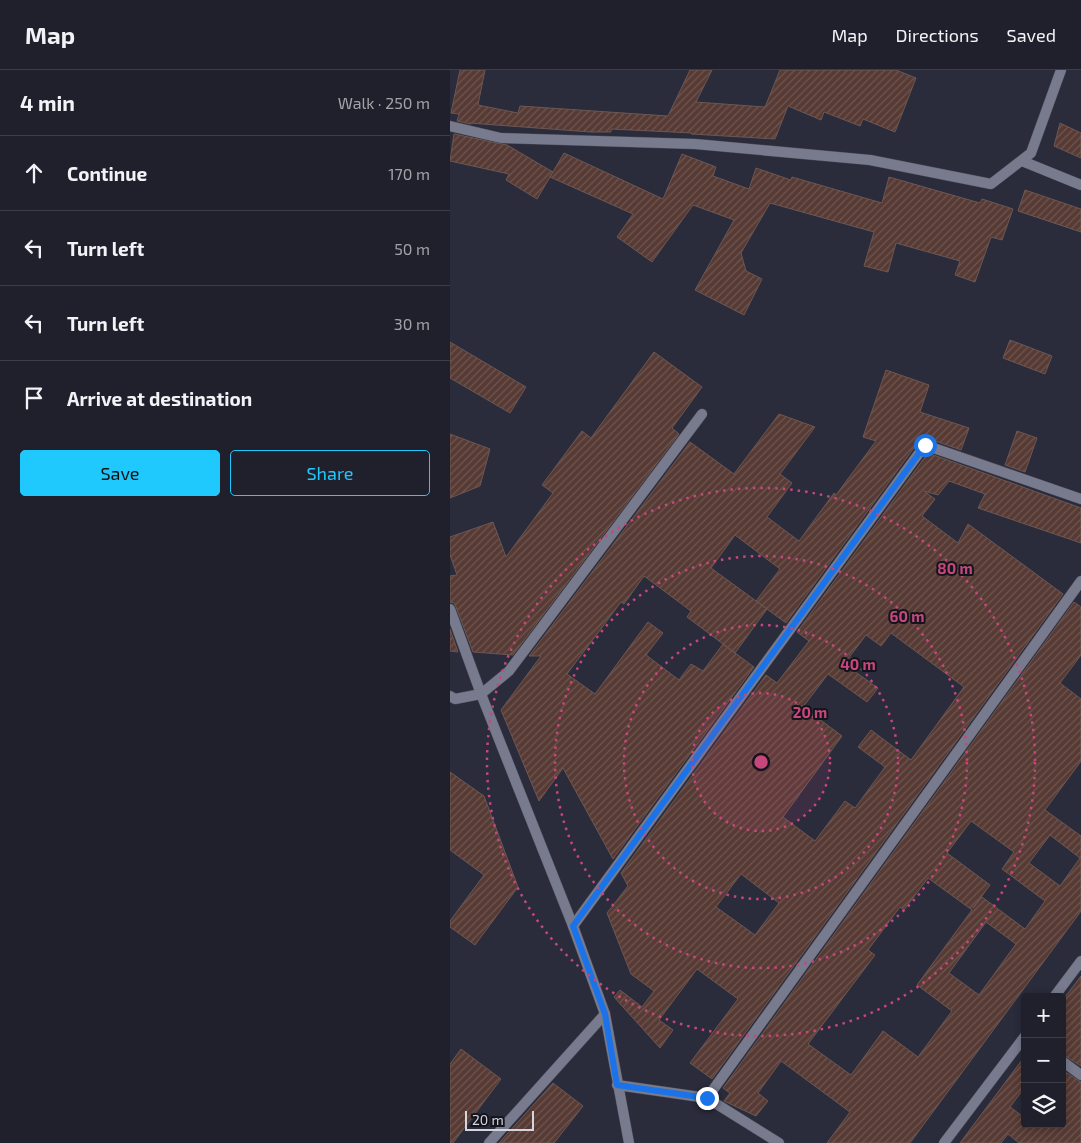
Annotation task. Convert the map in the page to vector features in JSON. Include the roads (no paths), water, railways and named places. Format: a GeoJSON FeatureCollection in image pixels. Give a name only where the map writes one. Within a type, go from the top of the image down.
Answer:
{"type":"FeatureCollection","features":[{"type":"Feature","properties":{"kind":"street"},"geometry":{"type":"LineString","coordinates":[[450,126],[501,138],[695,144],[870,160],[991,184],[1031,153],[1060,70]]}},
{"type":"Feature","properties":{"kind":"street"},"geometry":{"type":"LineString","coordinates":[[1022,161],[1081,185]]}},
{"type":"Feature","properties":{"kind":"street"},"geometry":{"type":"LineString","coordinates":[[450,696],[455,699],[481,694],[509,671],[702,414]]}},
{"type":"Feature","properties":{"kind":"street"},"geometry":{"type":"LineString","coordinates":[[573,926],[925,445],[1081,499]]}},
{"type":"Feature","properties":{"kind":"street"},"geometry":{"type":"LineString","coordinates":[[707,1098],[1081,581]]}},
{"type":"Feature","properties":{"kind":"street"},"geometry":{"type":"LineString","coordinates":[[450,609],[481,694],[573,926],[605,1014],[629,1143]]}},
{"type":"Feature","properties":{"kind":"street"},"geometry":{"type":"LineString","coordinates":[[1057,993],[1081,961]]}},
{"type":"Feature","properties":{"kind":"street"},"geometry":{"type":"LineString","coordinates":[[489,1143],[605,1014]]}},
{"type":"Feature","properties":{"kind":"street"},"geometry":{"type":"LineString","coordinates":[[944,1143],[1023,1038]]}},
{"type":"Feature","properties":{"kind":"street"},"geometry":{"type":"LineString","coordinates":[[1066,1064],[1081,1075]]}},
{"type":"Feature","properties":{"kind":"street"},"geometry":{"type":"LineString","coordinates":[[617,1085],[707,1098],[779,1143]]}}]}
